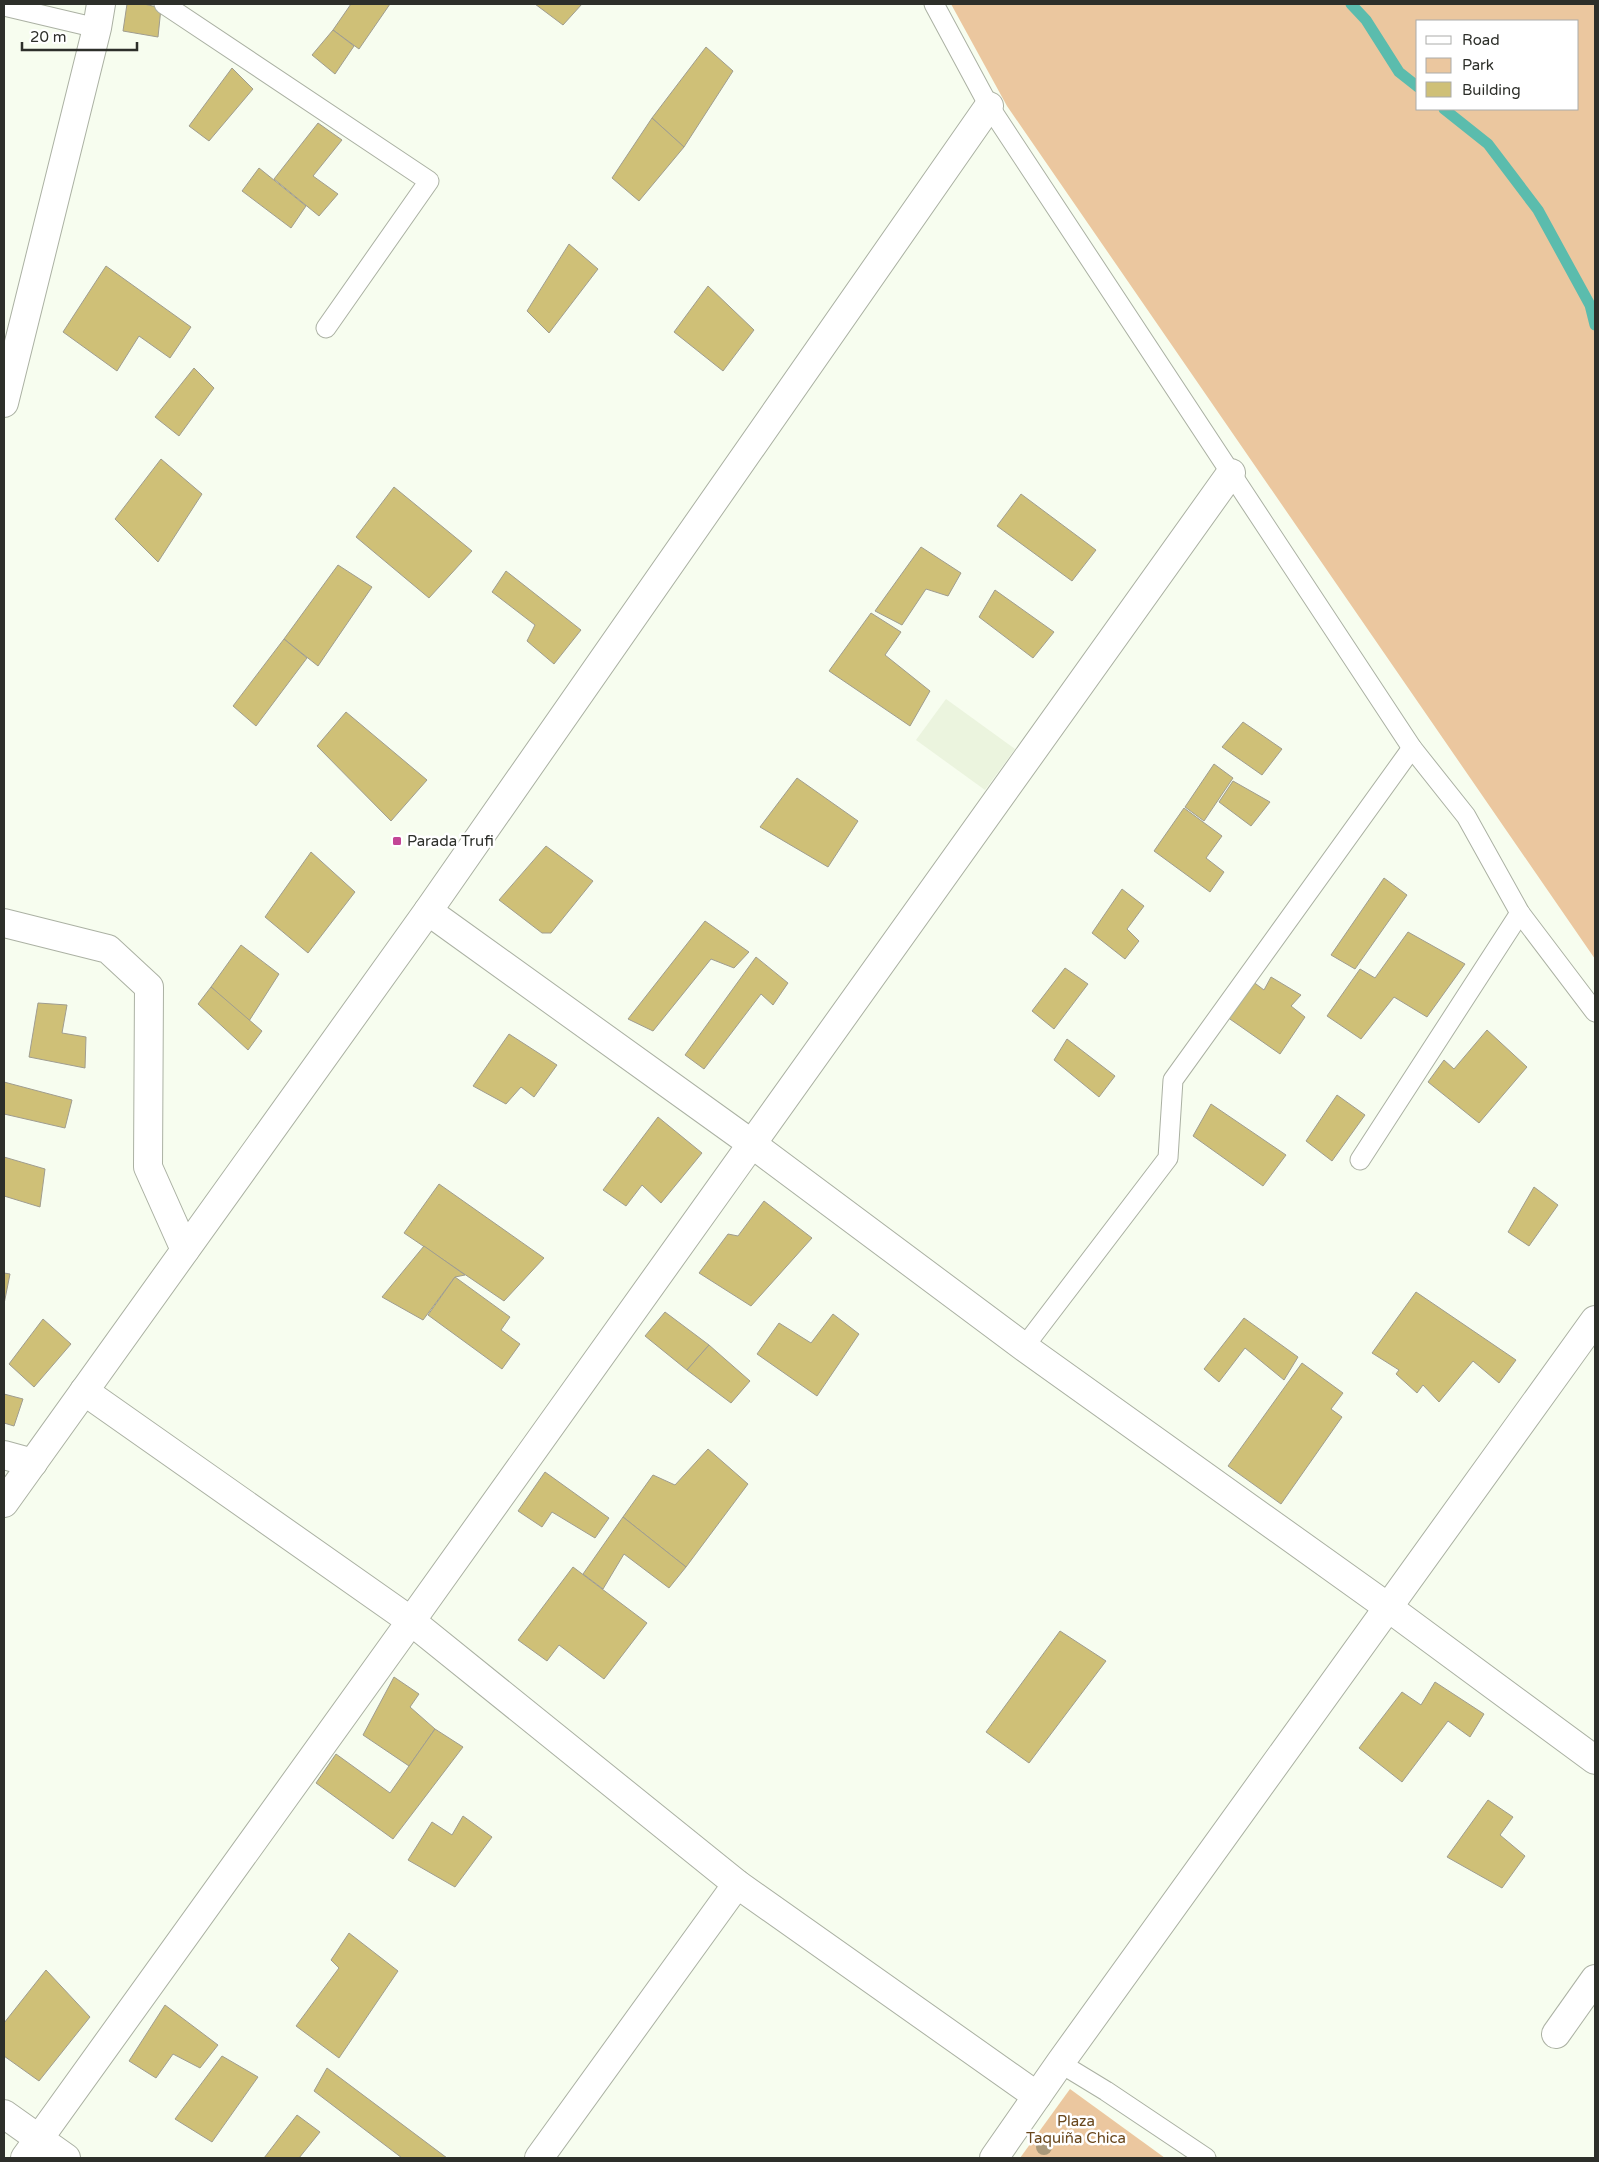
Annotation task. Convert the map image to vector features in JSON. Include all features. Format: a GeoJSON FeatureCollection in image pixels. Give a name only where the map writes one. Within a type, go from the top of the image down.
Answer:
{"type":"FeatureCollection","features":[{"type":"Feature","properties":{"kind":"street"},"geometry":{"type":"LineString","coordinates":[[4,403],[99,16]]}},
{"type":"Feature","properties":{"kind":"street"},"geometry":{"type":"LineString","coordinates":[[4,1504],[428,911],[989,106]]}},
{"type":"Feature","properties":{"kind":"street"},"geometry":{"type":"LineString","coordinates":[[32,2148],[412,1621],[1231,473]]}},
{"type":"Feature","properties":{"kind":"street"},"geometry":{"type":"LineString","coordinates":[[428,911],[752,1144],[1024,1347],[1389,1608],[1595,1760]]}},
{"type":"Feature","properties":{"kind":"street"},"geometry":{"type":"LineString","coordinates":[[4,923],[108,949],[149,987],[148,1167],[185,1250]]}},
{"type":"Feature","properties":{"kind":"street"},"geometry":{"type":"LineString","coordinates":[[994,2158],[1060,2063],[1595,1320]]}},
{"type":"Feature","properties":{"kind":"street"},"geometry":{"type":"LineString","coordinates":[[84,1391],[412,1621],[737,1884],[1037,2096]]}},
{"type":"Feature","properties":{"kind":"street"},"geometry":{"type":"LineString","coordinates":[[4,1455],[33,1463]]}},
{"type":"Feature","properties":{"kind":"street"},"geometry":{"type":"LineString","coordinates":[[539,2158],[737,1884]]}},
{"type":"Feature","properties":{"kind":"street"},"geometry":{"type":"LineString","coordinates":[[1556,2034],[1595,1979]]}},
{"type":"Feature","properties":{"kind":"street"},"geometry":{"type":"LineString","coordinates":[[4,2114],[32,2148],[66,2158]]}},
{"type":"Feature","properties":{"kind":"lane"},"geometry":{"type":"LineString","coordinates":[[164,4],[429,181],[326,328]]}},
{"type":"Feature","properties":{"kind":"lane"},"geometry":{"type":"LineString","coordinates":[[934,4],[989,106],[1412,748],[1466,816],[1520,913],[1595,1012]]}},
{"type":"Feature","properties":{"kind":"lane"},"geometry":{"type":"LineString","coordinates":[[4,6],[99,16]]}},
{"type":"Feature","properties":{"kind":"lane"},"geometry":{"type":"LineString","coordinates":[[1024,1347],[1168,1158],[1173,1080],[1412,748]]}},
{"type":"Feature","properties":{"kind":"lane"},"geometry":{"type":"LineString","coordinates":[[1360,1160],[1520,913]]}},
{"type":"Feature","properties":{"kind":"lane"},"geometry":{"type":"LineString","coordinates":[[1060,2063],[1106,2091],[1206,2158]]}},
{"type":"Feature","properties":{"kind":"shaded area"},"geometry":{"type":"Polygon","coordinates":[[[946,699],[1015,749],[985,790],[916,740],[946,699]]]}},
{"type":"Feature","properties":{"kind":"green space"},"geometry":{"type":"Polygon","coordinates":[[[951,4],[1595,4],[1595,959],[1007,106],[951,4]]]}},
{"type":"Feature","properties":{"kind":"green space","name":"Plaza Taquiña Chica"},"geometry":{"type":"Polygon","coordinates":[[[1070,2089],[1165,2158],[1020,2158],[1070,2089]]]}},
{"type":"Feature","properties":{"kind":"building"},"geometry":{"type":"Polygon","coordinates":[[[127,4],[144,4],[161,8],[158,37],[123,31],[127,4]]]}},
{"type":"Feature","properties":{"kind":"building"},"geometry":{"type":"Polygon","coordinates":[[[351,4],[390,4],[359,49],[333,30],[351,4]]]}},
{"type":"Feature","properties":{"kind":"building"},"geometry":{"type":"Polygon","coordinates":[[[535,4],[582,4],[563,25],[535,4]]]}},
{"type":"Feature","properties":{"kind":"building"},"geometry":{"type":"Polygon","coordinates":[[[333,30],[354,46],[335,74],[312,55],[333,30]]]}},
{"type":"Feature","properties":{"kind":"building"},"geometry":{"type":"Polygon","coordinates":[[[706,47],[733,71],[684,147],[652,118],[706,47]]]}},
{"type":"Feature","properties":{"kind":"building"},"geometry":{"type":"Polygon","coordinates":[[[232,68],[253,89],[209,141],[189,126],[232,68]]]}},
{"type":"Feature","properties":{"kind":"building"},"geometry":{"type":"Polygon","coordinates":[[[652,118],[684,147],[639,201],[612,178],[652,118]]]}},
{"type":"Feature","properties":{"kind":"building"},"geometry":{"type":"Polygon","coordinates":[[[318,123],[342,140],[313,176],[338,194],[319,216],[274,179],[318,123]]]}},
{"type":"Feature","properties":{"kind":"building"},"geometry":{"type":"Polygon","coordinates":[[[259,168],[306,206],[291,228],[242,191],[259,168]]]}},
{"type":"Feature","properties":{"kind":"building"},"geometry":{"type":"Polygon","coordinates":[[[569,244],[598,269],[549,333],[527,311],[569,244]]]}},
{"type":"Feature","properties":{"kind":"building"},"geometry":{"type":"Polygon","coordinates":[[[106,266],[191,327],[170,358],[139,336],[117,371],[63,332],[106,266]]]}},
{"type":"Feature","properties":{"kind":"building"},"geometry":{"type":"Polygon","coordinates":[[[708,286],[754,330],[723,371],[674,332],[708,286]]]}},
{"type":"Feature","properties":{"kind":"building"},"geometry":{"type":"Polygon","coordinates":[[[194,368],[214,388],[179,436],[155,417],[194,368]]]}},
{"type":"Feature","properties":{"kind":"building"},"geometry":{"type":"Polygon","coordinates":[[[161,459],[202,494],[158,562],[115,519],[161,459]]]}},
{"type":"Feature","properties":{"kind":"building"},"geometry":{"type":"Polygon","coordinates":[[[394,487],[472,551],[429,598],[356,537],[394,487]]]}},
{"type":"Feature","properties":{"kind":"building"},"geometry":{"type":"Polygon","coordinates":[[[1021,494],[1096,550],[1072,581],[997,526],[1021,494]]]}},
{"type":"Feature","properties":{"kind":"building"},"geometry":{"type":"Polygon","coordinates":[[[921,547],[961,573],[948,596],[926,589],[902,625],[875,611],[921,547]]]}},
{"type":"Feature","properties":{"kind":"building"},"geometry":{"type":"Polygon","coordinates":[[[338,565],[372,587],[318,666],[284,639],[338,565]]]}},
{"type":"Feature","properties":{"kind":"building"},"geometry":{"type":"Polygon","coordinates":[[[506,571],[581,630],[554,664],[527,641],[535,625],[492,592],[506,571]]]}},
{"type":"Feature","properties":{"kind":"building"},"geometry":{"type":"Polygon","coordinates":[[[995,590],[1054,632],[1033,658],[979,617],[995,590]]]}},
{"type":"Feature","properties":{"kind":"building"},"geometry":{"type":"Polygon","coordinates":[[[871,613],[901,632],[885,655],[930,691],[910,726],[829,671],[871,613]]]}},
{"type":"Feature","properties":{"kind":"building"},"geometry":{"type":"Polygon","coordinates":[[[284,639],[307,658],[256,726],[233,706],[284,639]]]}},
{"type":"Feature","properties":{"kind":"building"},"geometry":{"type":"Polygon","coordinates":[[[346,712],[427,780],[391,821],[317,746],[346,712]]]}},
{"type":"Feature","properties":{"kind":"building"},"geometry":{"type":"Polygon","coordinates":[[[1243,722],[1282,749],[1262,775],[1222,747],[1243,722]]]}},
{"type":"Feature","properties":{"kind":"building"},"geometry":{"type":"Polygon","coordinates":[[[1214,764],[1233,778],[1204,821],[1185,807],[1214,764]]]}},
{"type":"Feature","properties":{"kind":"building"},"geometry":{"type":"Polygon","coordinates":[[[797,778],[858,821],[828,867],[760,827],[797,778]]]}},
{"type":"Feature","properties":{"kind":"building"},"geometry":{"type":"Polygon","coordinates":[[[1233,781],[1270,802],[1251,826],[1219,802],[1233,781]]]}},
{"type":"Feature","properties":{"kind":"building"},"geometry":{"type":"Polygon","coordinates":[[[1184,808],[1222,836],[1206,858],[1224,872],[1210,892],[1154,851],[1184,808]]]}},
{"type":"Feature","properties":{"kind":"building"},"geometry":{"type":"Polygon","coordinates":[[[546,846],[593,881],[551,933],[542,933],[499,900],[546,846]]]}},
{"type":"Feature","properties":{"kind":"building"},"geometry":{"type":"Polygon","coordinates":[[[311,852],[355,892],[308,953],[265,917],[311,852]]]}},
{"type":"Feature","properties":{"kind":"building"},"geometry":{"type":"Polygon","coordinates":[[[1384,878],[1407,895],[1355,969],[1331,955],[1384,878]]]}},
{"type":"Feature","properties":{"kind":"building"},"geometry":{"type":"Polygon","coordinates":[[[1122,889],[1144,906],[1127,929],[1139,941],[1125,959],[1092,933],[1122,889]]]}},
{"type":"Feature","properties":{"kind":"building"},"geometry":{"type":"Polygon","coordinates":[[[705,921],[749,952],[734,968],[711,959],[653,1031],[628,1019],[705,921]]]}},
{"type":"Feature","properties":{"kind":"building"},"geometry":{"type":"Polygon","coordinates":[[[1408,932],[1465,964],[1427,1017],[1394,997],[1361,1039],[1327,1016],[1360,969],[1375,978],[1408,932]]]}},
{"type":"Feature","properties":{"kind":"building"},"geometry":{"type":"Polygon","coordinates":[[[241,945],[279,974],[249,1021],[211,987],[241,945]]]}},
{"type":"Feature","properties":{"kind":"building"},"geometry":{"type":"Polygon","coordinates":[[[756,957],[788,983],[773,1005],[761,994],[704,1069],[685,1055],[756,957]]]}},
{"type":"Feature","properties":{"kind":"building"},"geometry":{"type":"Polygon","coordinates":[[[1065,968],[1088,984],[1054,1029],[1032,1011],[1065,968]]]}},
{"type":"Feature","properties":{"kind":"building"},"geometry":{"type":"Polygon","coordinates":[[[1271,977],[1301,995],[1291,1006],[1305,1017],[1280,1054],[1227,1017],[1252,981],[1264,990],[1271,977]]]}},
{"type":"Feature","properties":{"kind":"building"},"geometry":{"type":"Polygon","coordinates":[[[211,987],[262,1031],[248,1050],[198,1004],[211,987]]]}},
{"type":"Feature","properties":{"kind":"building"},"geometry":{"type":"Polygon","coordinates":[[[38,1003],[67,1005],[62,1033],[86,1037],[85,1068],[29,1057],[38,1003]]]}},
{"type":"Feature","properties":{"kind":"building"},"geometry":{"type":"Polygon","coordinates":[[[1487,1030],[1527,1067],[1479,1123],[1428,1082],[1444,1060],[1454,1069],[1487,1030]]]}},
{"type":"Feature","properties":{"kind":"building"},"geometry":{"type":"Polygon","coordinates":[[[509,1034],[557,1065],[534,1097],[521,1087],[506,1104],[473,1086],[509,1034]]]}},
{"type":"Feature","properties":{"kind":"building"},"geometry":{"type":"Polygon","coordinates":[[[1067,1039],[1115,1076],[1099,1097],[1054,1060],[1067,1039]]]}},
{"type":"Feature","properties":{"kind":"building"},"geometry":{"type":"Polygon","coordinates":[[[4,1082],[72,1100],[65,1128],[4,1114],[4,1082]]]}},
{"type":"Feature","properties":{"kind":"building"},"geometry":{"type":"Polygon","coordinates":[[[1337,1095],[1365,1115],[1332,1161],[1306,1141],[1337,1095]]]}},
{"type":"Feature","properties":{"kind":"building"},"geometry":{"type":"Polygon","coordinates":[[[1211,1104],[1286,1155],[1263,1186],[1193,1136],[1211,1104]]]}},
{"type":"Feature","properties":{"kind":"building"},"geometry":{"type":"Polygon","coordinates":[[[658,1117],[702,1153],[661,1203],[642,1185],[626,1206],[603,1190],[658,1117]]]}},
{"type":"Feature","properties":{"kind":"building"},"geometry":{"type":"Polygon","coordinates":[[[4,1157],[45,1169],[40,1207],[4,1196],[4,1157]]]}},
{"type":"Feature","properties":{"kind":"building"},"geometry":{"type":"Polygon","coordinates":[[[439,1184],[544,1258],[504,1301],[404,1233],[439,1184]]]}},
{"type":"Feature","properties":{"kind":"building"},"geometry":{"type":"Polygon","coordinates":[[[1534,1187],[1558,1205],[1529,1246],[1508,1232],[1534,1187]]]}},
{"type":"Feature","properties":{"kind":"building"},"geometry":{"type":"Polygon","coordinates":[[[764,1201],[812,1238],[751,1306],[699,1273],[728,1234],[738,1236],[764,1201]]]}},
{"type":"Feature","properties":{"kind":"building"},"geometry":{"type":"Polygon","coordinates":[[[424,1246],[465,1275],[455,1277],[423,1320],[382,1297],[424,1246]]]}},
{"type":"Feature","properties":{"kind":"building"},"geometry":{"type":"Polygon","coordinates":[[[4,1273],[10,1274],[4,1304],[4,1273]]]}},
{"type":"Feature","properties":{"kind":"building"},"geometry":{"type":"Polygon","coordinates":[[[455,1277],[510,1317],[501,1330],[520,1344],[502,1369],[428,1315],[455,1277]]]}},
{"type":"Feature","properties":{"kind":"building"},"geometry":{"type":"Polygon","coordinates":[[[1416,1292],[1516,1360],[1499,1383],[1473,1361],[1439,1402],[1423,1385],[1417,1393],[1396,1374],[1399,1370],[1372,1353],[1416,1292]]]}},
{"type":"Feature","properties":{"kind":"building"},"geometry":{"type":"Polygon","coordinates":[[[665,1312],[709,1345],[687,1370],[645,1336],[665,1312]]]}},
{"type":"Feature","properties":{"kind":"building"},"geometry":{"type":"Polygon","coordinates":[[[833,1314],[859,1334],[817,1396],[757,1354],[779,1323],[811,1343],[833,1314]]]}},
{"type":"Feature","properties":{"kind":"building"},"geometry":{"type":"Polygon","coordinates":[[[1244,1318],[1298,1357],[1284,1380],[1245,1348],[1219,1382],[1204,1369],[1244,1318]]]}},
{"type":"Feature","properties":{"kind":"building"},"geometry":{"type":"Polygon","coordinates":[[[43,1319],[71,1344],[34,1387],[9,1364],[43,1319]]]}},
{"type":"Feature","properties":{"kind":"building"},"geometry":{"type":"Polygon","coordinates":[[[709,1345],[750,1381],[731,1403],[687,1370],[709,1345]]]}},
{"type":"Feature","properties":{"kind":"building"},"geometry":{"type":"Polygon","coordinates":[[[1302,1363],[1343,1393],[1331,1409],[1342,1417],[1281,1504],[1228,1466],[1302,1363]]]}},
{"type":"Feature","properties":{"kind":"building"},"geometry":{"type":"Polygon","coordinates":[[[4,1394],[23,1399],[14,1426],[4,1423],[4,1394]]]}},
{"type":"Feature","properties":{"kind":"building"},"geometry":{"type":"Polygon","coordinates":[[[708,1449],[748,1484],[686,1567],[623,1517],[653,1475],[675,1485],[708,1449]]]}},
{"type":"Feature","properties":{"kind":"building"},"geometry":{"type":"Polygon","coordinates":[[[545,1472],[609,1518],[595,1538],[552,1512],[542,1527],[518,1511],[545,1472]]]}},
{"type":"Feature","properties":{"kind":"building"},"geometry":{"type":"Polygon","coordinates":[[[623,1517],[686,1567],[669,1588],[624,1554],[603,1589],[583,1574],[623,1517]]]}},
{"type":"Feature","properties":{"kind":"building"},"geometry":{"type":"Polygon","coordinates":[[[573,1567],[647,1623],[604,1679],[559,1645],[547,1661],[518,1640],[573,1567]]]}},
{"type":"Feature","properties":{"kind":"building"},"geometry":{"type":"Polygon","coordinates":[[[1060,1631],[1106,1661],[1029,1763],[986,1732],[1060,1631]]]}},
{"type":"Feature","properties":{"kind":"building"},"geometry":{"type":"Polygon","coordinates":[[[394,1677],[419,1694],[410,1707],[435,1729],[409,1766],[363,1735],[394,1677]]]}},
{"type":"Feature","properties":{"kind":"building"},"geometry":{"type":"Polygon","coordinates":[[[1435,1682],[1484,1714],[1470,1737],[1448,1721],[1402,1782],[1359,1748],[1402,1692],[1421,1705],[1435,1682]]]}},
{"type":"Feature","properties":{"kind":"building"},"geometry":{"type":"Polygon","coordinates":[[[435,1729],[463,1747],[393,1839],[316,1783],[336,1754],[390,1793],[435,1729]]]}},
{"type":"Feature","properties":{"kind":"building"},"geometry":{"type":"Polygon","coordinates":[[[1488,1800],[1513,1817],[1500,1835],[1525,1856],[1502,1888],[1447,1857],[1488,1800]]]}},
{"type":"Feature","properties":{"kind":"building"},"geometry":{"type":"Polygon","coordinates":[[[463,1816],[492,1837],[455,1887],[408,1860],[432,1822],[452,1835],[463,1816]]]}},
{"type":"Feature","properties":{"kind":"building"},"geometry":{"type":"Polygon","coordinates":[[[349,1933],[398,1971],[339,2058],[296,2026],[339,1968],[331,1960],[349,1933]]]}},
{"type":"Feature","properties":{"kind":"building"},"geometry":{"type":"Polygon","coordinates":[[[46,1970],[90,2017],[39,2081],[4,2056],[4,2023],[46,1970]]]}},
{"type":"Feature","properties":{"kind":"building"},"geometry":{"type":"Polygon","coordinates":[[[165,2005],[218,2045],[200,2068],[173,2054],[156,2078],[129,2061],[165,2005]]]}},
{"type":"Feature","properties":{"kind":"building"},"geometry":{"type":"Polygon","coordinates":[[[222,2056],[258,2077],[212,2142],[175,2119],[222,2056]]]}},
{"type":"Feature","properties":{"kind":"building"},"geometry":{"type":"Polygon","coordinates":[[[327,2068],[447,2158],[402,2158],[314,2091],[327,2068]]]}},
{"type":"Feature","properties":{"kind":"building"},"geometry":{"type":"Polygon","coordinates":[[[297,2115],[320,2132],[299,2158],[264,2158],[297,2115]]]}},
{"type":"Feature","properties":{"kind":"waterway"},"geometry":{"type":"LineString","coordinates":[[1351,4],[1366,20],[1399,72],[1416,85]]}},
{"type":"Feature","properties":{"kind":"waterway"},"geometry":{"type":"LineString","coordinates":[[1445,110],[1488,144],[1538,210],[1590,305],[1595,325]]}},
{"type":"Feature","properties":{"kind":"place","name":"Parada Trufi"},"geometry":{"type":"Point","coordinates":[397,841]}}]}
